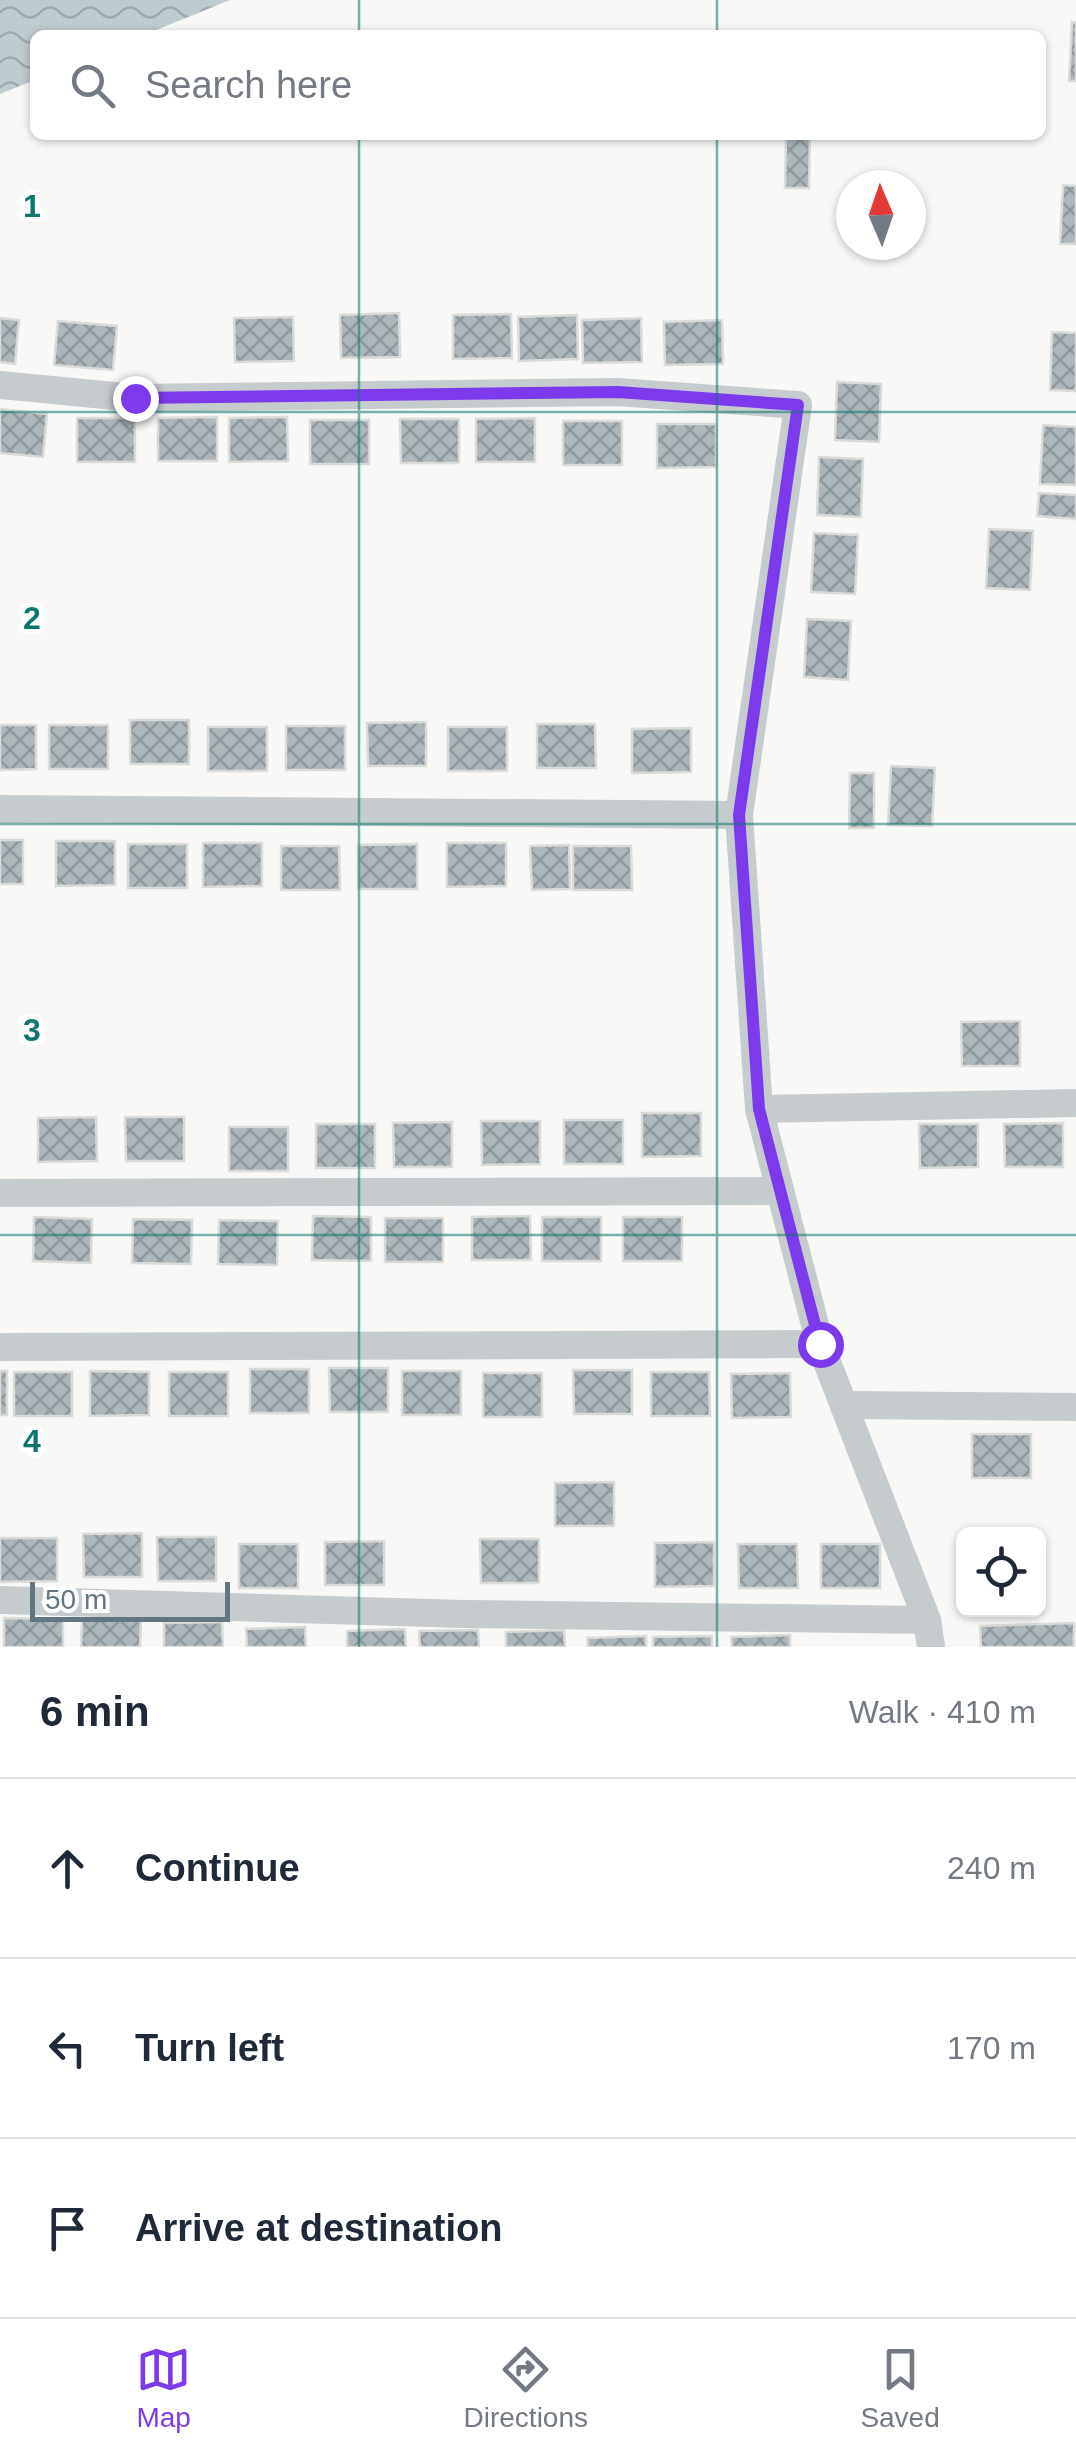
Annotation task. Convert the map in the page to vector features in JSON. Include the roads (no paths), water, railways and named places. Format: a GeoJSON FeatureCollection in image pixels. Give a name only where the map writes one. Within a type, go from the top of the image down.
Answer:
{"type":"FeatureCollection","features":[{"type":"Feature","properties":{"kind":"street"},"geometry":{"type":"LineString","coordinates":[[0,385],[135,398],[618,392],[798,405],[739,815],[759,1109],[820,1344],[929,1633],[0,1600]]}},
{"type":"Feature","properties":{"kind":"street"},"geometry":{"type":"LineString","coordinates":[[0,809],[739,815]]}},
{"type":"Feature","properties":{"kind":"street"},"geometry":{"type":"LineString","coordinates":[[759,1109],[1076,1103]]}},
{"type":"Feature","properties":{"kind":"street"},"geometry":{"type":"LineString","coordinates":[[0,1193],[780,1191]]}},
{"type":"Feature","properties":{"kind":"street"},"geometry":{"type":"LineString","coordinates":[[0,1347],[820,1344]]}},
{"type":"Feature","properties":{"kind":"street"},"geometry":{"type":"LineString","coordinates":[[846,1405],[1076,1406]]}},
{"type":"Feature","properties":{"kind":"water"},"geometry":{"type":"Polygon","coordinates":[[[0,0],[230,0],[156,30],[30,30],[30,82],[0,94],[0,0]]]}}]}
